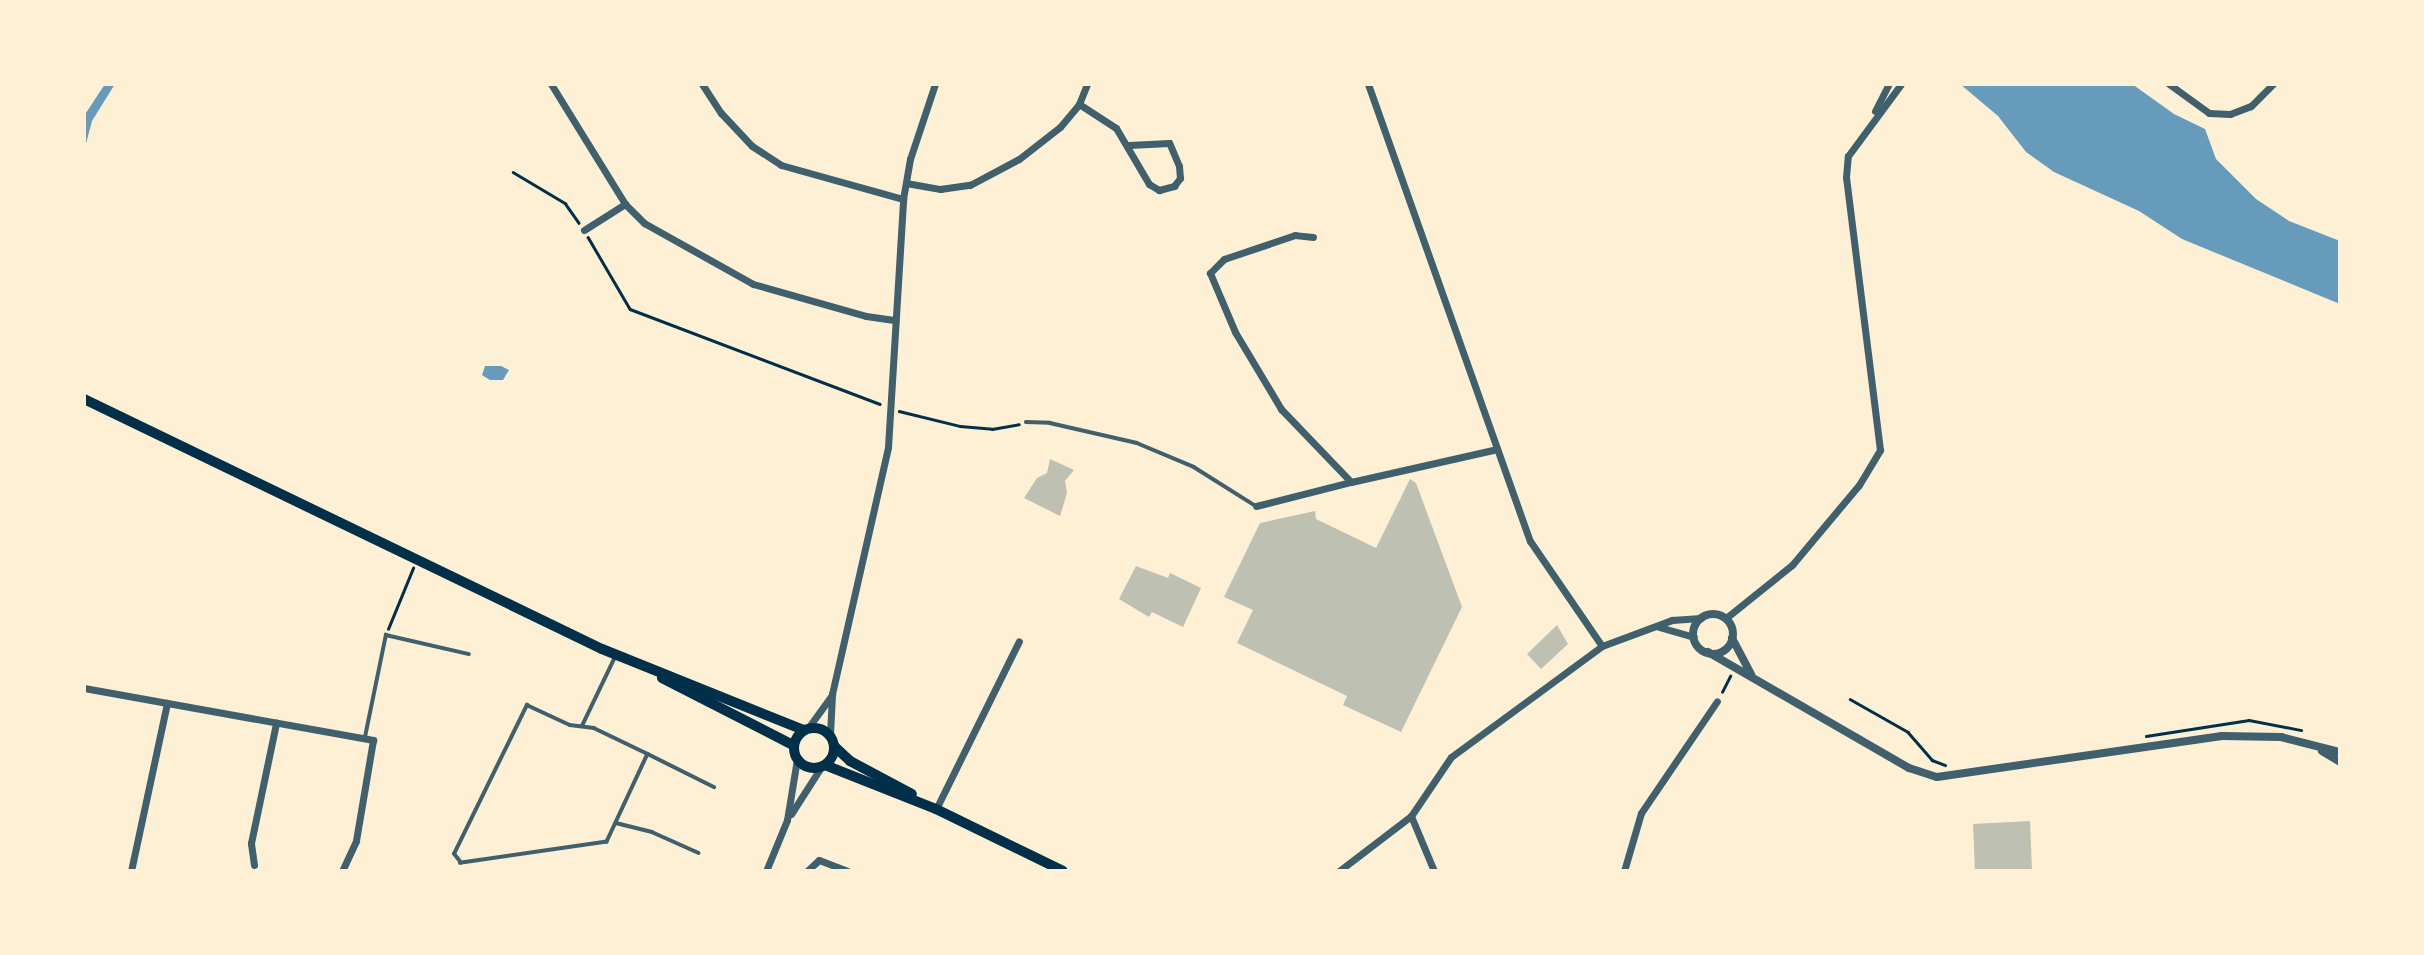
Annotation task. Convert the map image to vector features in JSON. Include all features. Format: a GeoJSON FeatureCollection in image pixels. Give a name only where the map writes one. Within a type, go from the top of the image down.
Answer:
{"type":"FeatureCollection","features":[{"type":"Feature","properties":{"kind":"main road"},"geometry":{"type":"LineString","coordinates":[[84,399],[416,561],[616,654],[806,729],[830,735],[834,746],[850,761],[1049,868],[1063,871]]}},
{"type":"Feature","properties":{"kind":"main road"},"geometry":{"type":"LineString","coordinates":[[638,663],[793,746],[797,759],[808,767],[823,766],[936,809]]}},
{"type":"Feature","properties":{"kind":"main road"},"geometry":{"type":"LineString","coordinates":[[793,746],[806,729]]}},
{"type":"Feature","properties":{"kind":"main road"},"geometry":{"type":"LineString","coordinates":[[823,766],[834,746]]}},
{"type":"Feature","properties":{"kind":"street"},"geometry":{"type":"LineString","coordinates":[[551,84],[625,204],[664,236],[754,284],[866,316],[896,320]]}},
{"type":"Feature","properties":{"kind":"street"},"geometry":{"type":"LineString","coordinates":[[702,84],[721,113],[752,146],[780,165],[903,199]]}},
{"type":"Feature","properties":{"kind":"street"},"geometry":{"type":"LineString","coordinates":[[830,735],[832,694],[888,447],[903,199],[935,84]]}},
{"type":"Feature","properties":{"kind":"street"},"geometry":{"type":"LineString","coordinates":[[906,183],[940,189],[970,185],[1045,141],[1079,104],[1087,84]]}},
{"type":"Feature","properties":{"kind":"street"},"geometry":{"type":"LineString","coordinates":[[1368,84],[1530,541],[1602,646]]}},
{"type":"Feature","properties":{"kind":"street"},"geometry":{"type":"LineString","coordinates":[[1869,125],[1889,84]]}},
{"type":"Feature","properties":{"kind":"street"},"geometry":{"type":"LineString","coordinates":[[1726,618],[1791,565],[1859,485],[1880,450],[1846,177],[1848,156],[1901,84]]}},
{"type":"Feature","properties":{"kind":"street"},"geometry":{"type":"LineString","coordinates":[[2169,84],[2209,113],[2230,114],[2251,106],[2273,84]]}},
{"type":"Feature","properties":{"kind":"street"},"geometry":{"type":"LineString","coordinates":[[1079,104],[1116,128],[1129,145],[1149,184],[1159,190],[1174,186],[1180,178],[1179,166],[1169,144],[1129,145]]}},
{"type":"Feature","properties":{"kind":"street"},"geometry":{"type":"LineString","coordinates":[[584,230],[625,204]]}},
{"type":"Feature","properties":{"kind":"street"},"geometry":{"type":"LineString","coordinates":[[1313,237],[1295,235],[1224,259],[1210,273],[1235,332],[1281,409],[1351,482]]}},
{"type":"Feature","properties":{"kind":"street"},"geometry":{"type":"LineString","coordinates":[[1256,506],[1497,449]]}},
{"type":"Feature","properties":{"kind":"street"},"geometry":{"type":"LineString","coordinates":[[1339,871],[1411,816],[1451,757],[1602,646],[1685,617],[1701,618],[1713,614],[1726,618]]}},
{"type":"Feature","properties":{"kind":"street"},"geometry":{"type":"LineString","coordinates":[[1694,637],[1701,618]]}},
{"type":"Feature","properties":{"kind":"street"},"geometry":{"type":"LineString","coordinates":[[1726,618],[1732,638],[1753,676]]}},
{"type":"Feature","properties":{"kind":"street"},"geometry":{"type":"LineString","coordinates":[[1658,626],[1694,637],[1708,652],[1734,668],[1753,676],[1909,768],[1937,778],[2222,736],[2281,737],[2340,752]]}},
{"type":"Feature","properties":{"kind":"street"},"geometry":{"type":"LineString","coordinates":[[1708,652],[1720,652],[1732,638]]}},
{"type":"Feature","properties":{"kind":"street"},"geometry":{"type":"LineString","coordinates":[[936,809],[1019,640]]}},
{"type":"Feature","properties":{"kind":"street"},"geometry":{"type":"LineString","coordinates":[[84,688],[373,740],[376,747],[356,841],[342,871]]}},
{"type":"Feature","properties":{"kind":"street"},"geometry":{"type":"LineString","coordinates":[[806,729],[832,694]]}},
{"type":"Feature","properties":{"kind":"street"},"geometry":{"type":"LineString","coordinates":[[1624,871],[1641,813],[1717,701]]}},
{"type":"Feature","properties":{"kind":"street"},"geometry":{"type":"LineString","coordinates":[[131,871],[167,703]]}},
{"type":"Feature","properties":{"kind":"street"},"geometry":{"type":"LineString","coordinates":[[254,864],[251,843],[275,723]]}},
{"type":"Feature","properties":{"kind":"street"},"geometry":{"type":"LineString","coordinates":[[2317,747],[2340,762]]}},
{"type":"Feature","properties":{"kind":"street"},"geometry":{"type":"LineString","coordinates":[[787,820],[797,759]]}},
{"type":"Feature","properties":{"kind":"street"},"geometry":{"type":"LineString","coordinates":[[766,871],[787,820],[823,766]]}},
{"type":"Feature","properties":{"kind":"street"},"geometry":{"type":"LineString","coordinates":[[1411,816],[1434,871]]}},
{"type":"Feature","properties":{"kind":"street"},"geometry":{"type":"LineString","coordinates":[[807,871],[819,860],[847,871]]}},
{"type":"Feature","properties":{"kind":"lane"},"geometry":{"type":"LineString","coordinates":[[1026,422],[1049,423],[1137,443],[1194,467],[1256,506]]}},
{"type":"Feature","properties":{"kind":"lane"},"geometry":{"type":"LineString","coordinates":[[365,739],[386,635],[469,654]]}},
{"type":"Feature","properties":{"kind":"lane"},"geometry":{"type":"LineString","coordinates":[[582,726],[616,654]]}},
{"type":"Feature","properties":{"kind":"lane"},"geometry":{"type":"LineString","coordinates":[[648,754],[607,842],[479,863],[461,863],[454,854],[527,705],[594,728],[648,754],[714,787]]}},
{"type":"Feature","properties":{"kind":"lane"},"geometry":{"type":"LineString","coordinates":[[615,823],[652,832],[699,853]]}},
{"type":"Feature","properties":{"kind":"path"},"geometry":{"type":"LineString","coordinates":[[513,172],[565,203],[584,230],[629,309],[892,409],[960,426],[992,429],[1026,422]]}},
{"type":"Feature","properties":{"kind":"path"},"geometry":{"type":"LineString","coordinates":[[386,635],[416,561]]}},
{"type":"Feature","properties":{"kind":"path"},"geometry":{"type":"LineString","coordinates":[[1717,701],[1734,668]]}},
{"type":"Feature","properties":{"kind":"path"},"geometry":{"type":"LineString","coordinates":[[1850,699],[1908,732],[1932,760],[1950,765]]}},
{"type":"Feature","properties":{"kind":"path"},"geometry":{"type":"LineString","coordinates":[[2141,737],[2249,720],[2305,733]]}},
{"type":"Feature","properties":{"kind":"water"},"geometry":{"type":"Polygon","coordinates":[[[105,84],[115,84],[92,121],[84,151],[84,116],[105,84]]]}},
{"type":"Feature","properties":{"kind":"water"},"geometry":{"type":"Polygon","coordinates":[[[1960,84],[2132,84],[2174,114],[2205,129],[2216,159],[2256,199],[2289,221],[2340,241],[2340,304],[2182,239],[2139,211],[2054,172],[2026,152],[1998,116],[1960,84]]]}},
{"type":"Feature","properties":{"kind":"water"},"geometry":{"type":"Polygon","coordinates":[[[485,366],[501,366],[509,370],[503,380],[490,380],[482,375],[485,366]]]}},
{"type":"Feature","properties":{"kind":"building"},"geometry":{"type":"Polygon","coordinates":[[[1050,459],[1074,470],[1065,481],[1067,493],[1060,516],[1024,498],[1037,478],[1047,473],[1050,459]]]}},
{"type":"Feature","properties":{"kind":"building"},"geometry":{"type":"Polygon","coordinates":[[[1410,479],[1416,483],[1462,607],[1401,732],[1343,705],[1347,696],[1237,643],[1253,610],[1224,597],[1260,523],[1315,511],[1316,519],[1376,548],[1410,479]]]}},
{"type":"Feature","properties":{"kind":"building"},"geometry":{"type":"Polygon","coordinates":[[[1136,566],[1168,578],[1170,573],[1201,588],[1183,627],[1152,612],[1149,617],[1119,599],[1136,566]]]}},
{"type":"Feature","properties":{"kind":"building"},"geometry":{"type":"Polygon","coordinates":[[[1557,625],[1568,644],[1541,669],[1527,654],[1557,625]]]}},
{"type":"Feature","properties":{"kind":"building"},"geometry":{"type":"Polygon","coordinates":[[[2030,821],[2032,871],[1975,871],[1973,824],[2030,821]]]}}]}
